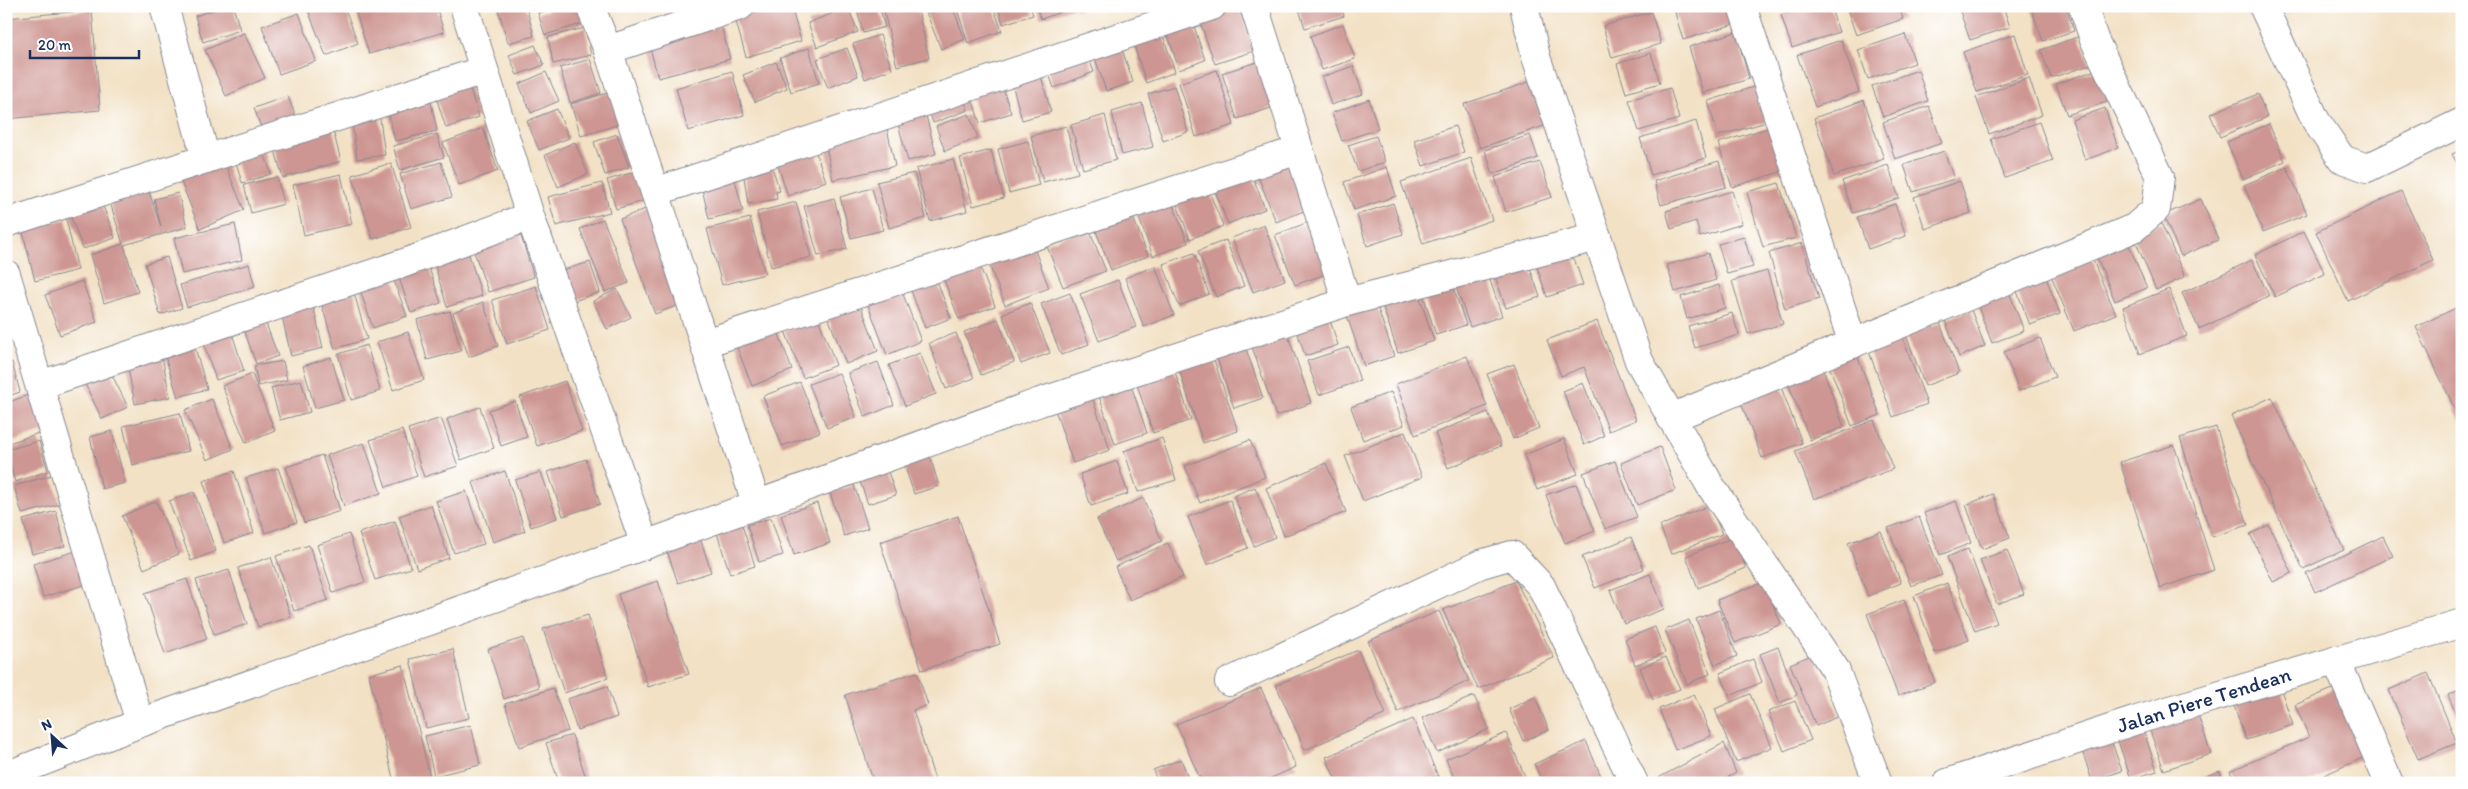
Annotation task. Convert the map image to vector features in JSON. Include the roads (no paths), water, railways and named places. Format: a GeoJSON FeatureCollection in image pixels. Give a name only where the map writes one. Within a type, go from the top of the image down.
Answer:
{"type":"FeatureCollection","features":[{"type":"Feature","properties":{"kind":"street"},"geometry":{"type":"LineString","coordinates":[[164,6],[206,159]]}},
{"type":"Feature","properties":{"kind":"street"},"geometry":{"type":"LineString","coordinates":[[464,6],[530,216],[645,545]]}},
{"type":"Feature","properties":{"kind":"street"},"geometry":{"type":"LineString","coordinates":[[590,6],[608,50],[756,503]]}},
{"type":"Feature","properties":{"kind":"street"},"geometry":{"type":"LineString","coordinates":[[608,50],[740,6]]}},
{"type":"Feature","properties":{"kind":"street"},"geometry":{"type":"LineString","coordinates":[[655,192],[1212,6]]}},
{"type":"Feature","properties":{"kind":"street"},"geometry":{"type":"LineString","coordinates":[[1254,6],[1347,302]]}},
{"type":"Feature","properties":{"kind":"street"},"geometry":{"type":"LineString","coordinates":[[1524,6],[1536,57],[1639,361],[1710,485],[1835,669],[1878,783]]}},
{"type":"Feature","properties":{"kind":"street"},"geometry":{"type":"LineString","coordinates":[[1742,6],[1853,344]]}},
{"type":"Feature","properties":{"kind":"street"},"geometry":{"type":"LineString","coordinates":[[1671,418],[2134,228],[2156,209],[2160,176],[2094,39],[2084,6]]}},
{"type":"Feature","properties":{"kind":"street"},"geometry":{"type":"LineString","coordinates":[[2262,6],[2316,122],[2342,160],[2367,168],[2462,122]]}},
{"type":"Feature","properties":{"kind":"street"},"geometry":{"type":"LineString","coordinates":[[6,223],[484,70]]}},
{"type":"Feature","properties":{"kind":"street"},"geometry":{"type":"LineString","coordinates":[[705,343],[1299,150]]}},
{"type":"Feature","properties":{"kind":"street"},"geometry":{"type":"LineString","coordinates":[[40,385],[407,262],[530,216]]}},
{"type":"Feature","properties":{"kind":"street"},"geometry":{"type":"LineString","coordinates":[[6,776],[140,723],[645,545],[756,503],[1040,402],[1347,302],[1597,237]]}},
{"type":"Feature","properties":{"kind":"street"},"geometry":{"type":"LineString","coordinates":[[6,274],[10,302],[40,385],[140,723]]}},
{"type":"Feature","properties":{"kind":"street"},"geometry":{"type":"LineString","coordinates":[[1229,682],[1481,564],[1512,555],[1540,586],[1634,783]]}},
{"type":"Feature","properties":{"kind":"street","name":"Jalan Piere Tendean"},"geometry":{"type":"LineString","coordinates":[[1947,783],[2137,720],[2462,622]]}},
{"type":"Feature","properties":{"kind":"street"},"geometry":{"type":"LineString","coordinates":[[2336,660],[2389,783]]}}]}
